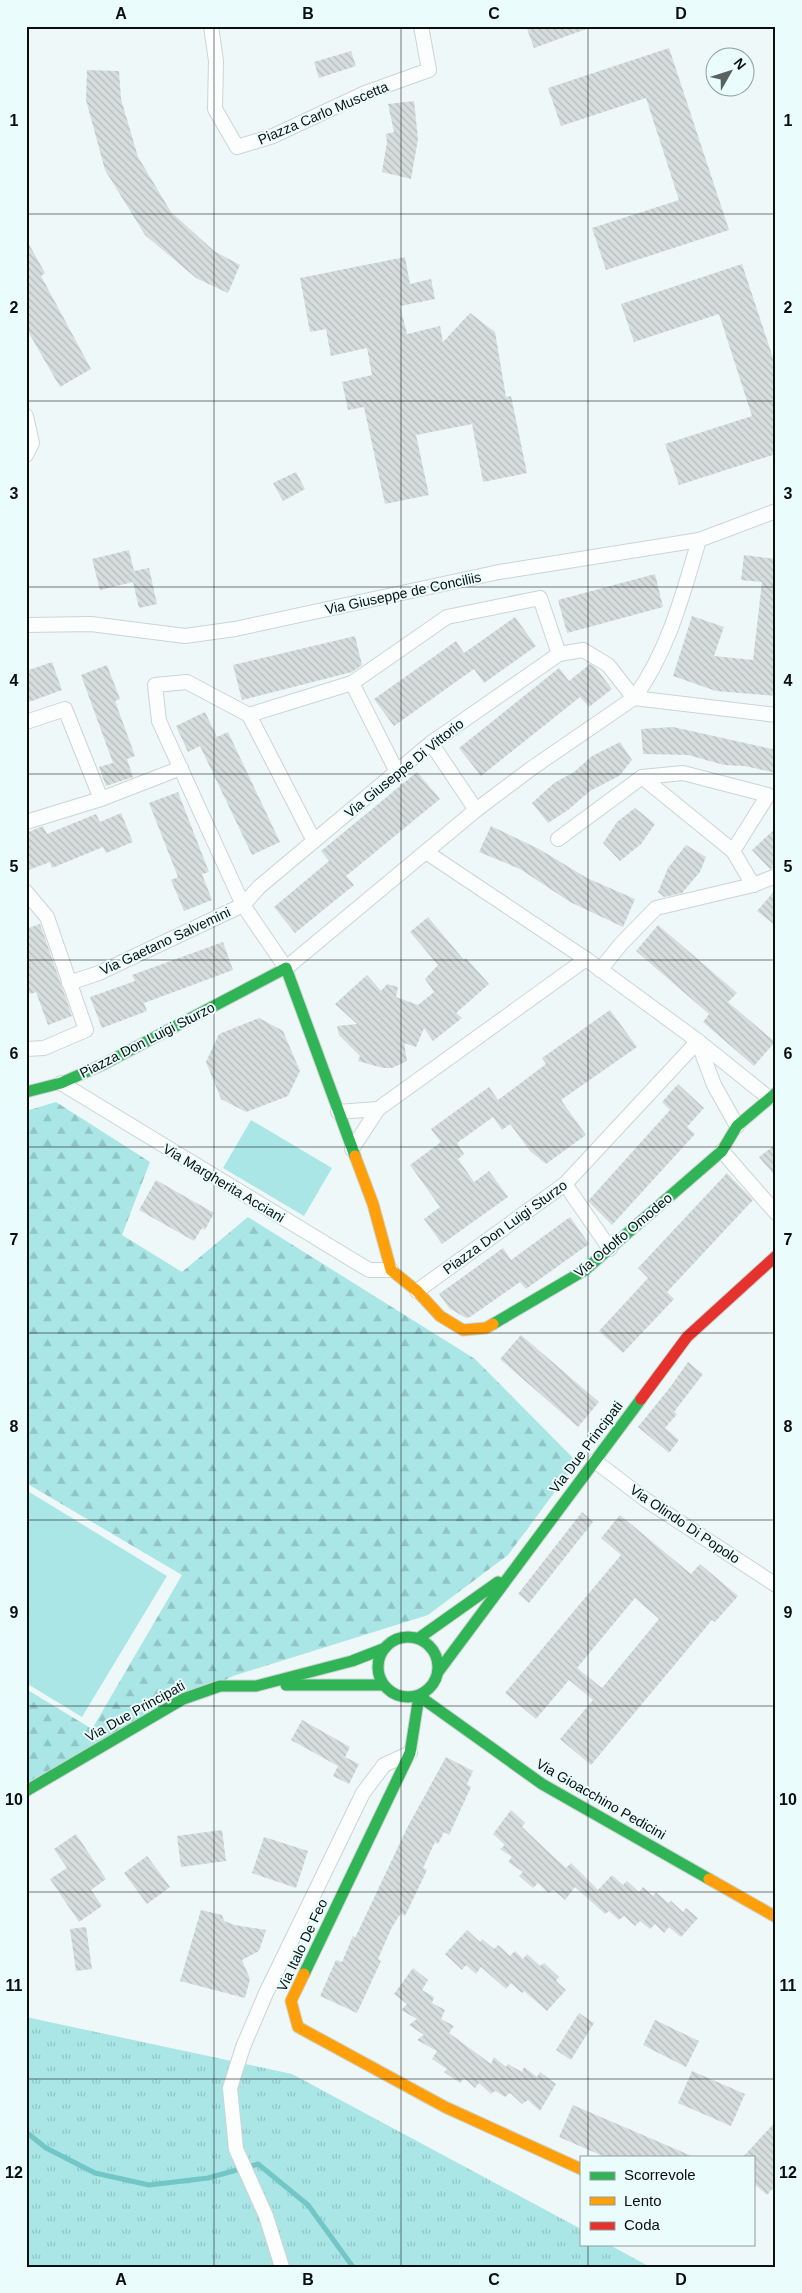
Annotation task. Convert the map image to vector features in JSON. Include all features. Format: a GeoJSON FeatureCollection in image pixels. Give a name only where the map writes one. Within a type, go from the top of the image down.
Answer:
{"type":"FeatureCollection","features":[{"type":"Feature","properties":{"kind":"street","name":"Piazza Carlo Muscetta"},"geometry":{"type":"LineString","coordinates":[[211,26],[216,61],[215,109],[237,147],[273,136],[365,93],[429,70],[421,26]]}},
{"type":"Feature","properties":{"kind":"street"},"geometry":{"type":"LineString","coordinates":[[26,416],[32,443],[26,455]]}},
{"type":"Feature","properties":{"kind":"street","name":"Via Giuseppe de Conciliis"},"geometry":{"type":"LineString","coordinates":[[26,625],[91,624],[185,636],[235,629],[499,572],[699,540],[776,512]]}},
{"type":"Feature","properties":{"kind":"street"},"geometry":{"type":"LineString","coordinates":[[699,540],[666,641],[645,683],[634,698],[532,768],[476,810],[426,852],[586,959],[773,1096]]}},
{"type":"Feature","properties":{"kind":"street"},"geometry":{"type":"LineString","coordinates":[[314,841],[249,715],[352,683],[447,617],[540,598],[559,654]]}},
{"type":"Feature","properties":{"kind":"street","name":"Via Giuseppe Di Vittorio"},"geometry":{"type":"LineString","coordinates":[[243,904],[259,887],[431,743],[559,654],[583,650],[608,665],[634,698]]}},
{"type":"Feature","properties":{"kind":"street","name":"Via Gaetano Salvemini"},"geometry":{"type":"LineString","coordinates":[[70,983],[99,973],[243,904],[159,721],[155,685],[187,682],[249,715]]}},
{"type":"Feature","properties":{"kind":"street"},"geometry":{"type":"LineString","coordinates":[[352,683],[397,772]]}},
{"type":"Feature","properties":{"kind":"street"},"geometry":{"type":"LineString","coordinates":[[634,698],[776,715]]}},
{"type":"Feature","properties":{"kind":"street"},"geometry":{"type":"LineString","coordinates":[[26,722],[65,709],[101,800]]}},
{"type":"Feature","properties":{"kind":"street"},"geometry":{"type":"LineString","coordinates":[[431,743],[476,810]]}},
{"type":"Feature","properties":{"kind":"street"},"geometry":{"type":"LineString","coordinates":[[26,822],[101,800],[181,768]]}},
{"type":"Feature","properties":{"kind":"street"},"geometry":{"type":"LineString","coordinates":[[558,839],[642,777],[683,773],[768,795],[733,850]]}},
{"type":"Feature","properties":{"kind":"street"},"geometry":{"type":"LineString","coordinates":[[642,777],[733,850],[753,885]]}},
{"type":"Feature","properties":{"kind":"street","name":"Piazza Don Luigi Sturzo"},"geometry":{"type":"LineString","coordinates":[[26,1092],[61,1083],[104,1064],[286,968],[426,852]]}},
{"type":"Feature","properties":{"kind":"street"},"geometry":{"type":"LineString","coordinates":[[600,970],[621,944],[656,908],[753,885],[776,876]]}},
{"type":"Feature","properties":{"kind":"street"},"geometry":{"type":"LineString","coordinates":[[26,892],[47,917],[86,1030],[44,1048],[26,1049]]}},
{"type":"Feature","properties":{"kind":"street"},"geometry":{"type":"LineString","coordinates":[[243,904],[286,968],[373,1204],[391,1270],[417,1291]]}},
{"type":"Feature","properties":{"kind":"street"},"geometry":{"type":"LineString","coordinates":[[352,1149],[378,1109],[586,959]]}},
{"type":"Feature","properties":{"kind":"street"},"geometry":{"type":"LineString","coordinates":[[698,1041],[714,1085],[737,1126]]}},
{"type":"Feature","properties":{"kind":"street","name":"Piazza Don Luigi Sturzo"},"geometry":{"type":"LineString","coordinates":[[417,1291],[565,1184],[698,1041]]}},
{"type":"Feature","properties":{"kind":"street","name":"Via Margherita Acciani"},"geometry":{"type":"LineString","coordinates":[[61,1083],[369,1270],[391,1270]]}},
{"type":"Feature","properties":{"kind":"street","name":"Via Odolfo Omodeo"},"geometry":{"type":"LineString","coordinates":[[417,1291],[440,1316],[463,1330],[486,1328],[585,1270],[722,1151],[737,1126],[773,1096]]}},
{"type":"Feature","properties":{"kind":"street"},"geometry":{"type":"LineString","coordinates":[[338,1112],[378,1109]]}},
{"type":"Feature","properties":{"kind":"street"},"geometry":{"type":"LineString","coordinates":[[722,1151],[776,1213]]}},
{"type":"Feature","properties":{"kind":"street"},"geometry":{"type":"LineString","coordinates":[[565,1184],[610,1249]]}},
{"type":"Feature","properties":{"kind":"street","name":"Via Due Principati"},"geometry":{"type":"LineString","coordinates":[[438,1672],[687,1337],[776,1256]]}},
{"type":"Feature","properties":{"kind":"street","name":"Via Olindo Di Popolo"},"geometry":{"type":"LineString","coordinates":[[595,1460],[646,1500],[776,1585]]}},
{"type":"Feature","properties":{"kind":"street"},"geometry":{"type":"LineString","coordinates":[[419,1638],[514,1571]]}},
{"type":"Feature","properties":{"kind":"street"},"geometry":{"type":"LineString","coordinates":[[400,1637],[419,1638],[435,1652],[438,1672],[435,1682],[428,1690],[419,1696],[402,1697],[392,1693],[383,1685],[378,1676],[377,1665],[383,1649],[390,1642],[400,1637]]}},
{"type":"Feature","properties":{"kind":"street","name":"Via Due Principati"},"geometry":{"type":"LineString","coordinates":[[26,1791],[183,1699],[220,1686],[256,1686],[352,1661],[383,1649]]}},
{"type":"Feature","properties":{"kind":"street"},"geometry":{"type":"LineString","coordinates":[[256,1686],[383,1685]]}},
{"type":"Feature","properties":{"kind":"street","name":"Via Italo De Feo"},"geometry":{"type":"LineString","coordinates":[[419,1696],[410,1753],[291,2001],[298,2027],[445,2107],[580,2169]]}},
{"type":"Feature","properties":{"kind":"street","name":"Via Gioacchino Pedicini"},"geometry":{"type":"LineString","coordinates":[[419,1696],[542,1784],[776,1917]]}},
{"type":"Feature","properties":{"kind":"street"},"geometry":{"type":"LineString","coordinates":[[282,2267],[266,2216],[236,2149],[230,2088],[243,2047],[266,1993],[363,1792],[384,1765],[410,1753]]}},
{"type":"Feature","properties":{"kind":"green space"},"geometry":{"type":"Polygon","coordinates":[[[56,1102],[150,1162],[122,1235],[182,1272],[248,1217],[475,1359],[577,1462],[508,1555],[428,1615],[233,1676],[26,1783],[26,1689],[92,1729],[182,1575],[26,1483],[26,1111],[56,1102]]]}},
{"type":"Feature","properties":{"kind":"green space"},"geometry":{"type":"Polygon","coordinates":[[[251,1120],[332,1168],[304,1216],[223,1168],[251,1120]]]}},
{"type":"Feature","properties":{"kind":"green space"},"geometry":{"type":"Polygon","coordinates":[[[26,1490],[167,1576],[82,1717],[26,1683],[26,1490]]]}},
{"type":"Feature","properties":{"kind":"green space"},"geometry":{"type":"Polygon","coordinates":[[[26,2017],[292,2074],[580,2228],[580,2246],[612,2246],[650,2267],[26,2267],[26,2017]]]}},
{"type":"Feature","properties":{"kind":"building"},"geometry":{"type":"Polygon","coordinates":[[[526,26],[589,26],[589,28],[534,48],[526,26]]]}},
{"type":"Feature","properties":{"kind":"building"},"geometry":{"type":"Polygon","coordinates":[[[669,48],[729,230],[606,270],[592,228],[679,200],[646,98],[561,126],[548,88],[669,48]]]}},
{"type":"Feature","properties":{"kind":"building"},"geometry":{"type":"Polygon","coordinates":[[[351,51],[356,66],[319,78],[314,62],[351,51]]]}},
{"type":"Feature","properties":{"kind":"building"},"geometry":{"type":"Polygon","coordinates":[[[87,70],[119,71],[121,99],[138,157],[171,212],[214,251],[240,265],[228,293],[196,278],[145,235],[105,170],[86,100],[87,70]]]}},
{"type":"Feature","properties":{"kind":"building"},"geometry":{"type":"Polygon","coordinates":[[[414,101],[418,139],[411,179],[382,172],[387,142],[386,134],[394,132],[388,104],[414,101]]]}},
{"type":"Feature","properties":{"kind":"building"},"geometry":{"type":"Polygon","coordinates":[[[26,239],[45,273],[41,276],[91,369],[60,387],[26,328],[26,239]]]}},
{"type":"Feature","properties":{"kind":"building"},"geometry":{"type":"Polygon","coordinates":[[[405,257],[410,284],[431,279],[435,299],[400,306],[407,334],[440,326],[443,342],[470,313],[495,332],[506,397],[511,396],[527,473],[483,482],[472,424],[416,435],[429,495],[385,504],[364,407],[348,410],[342,382],[372,375],[367,348],[331,356],[326,329],[310,332],[300,278],[405,257]]]}},
{"type":"Feature","properties":{"kind":"building"},"geometry":{"type":"Polygon","coordinates":[[[742,264],[776,367],[776,454],[679,485],[665,444],[752,416],[719,314],[634,342],[621,304],[742,264]]]}},
{"type":"Feature","properties":{"kind":"building"},"geometry":{"type":"Polygon","coordinates":[[[296,472],[305,489],[283,501],[273,483],[296,472]]]}},
{"type":"Feature","properties":{"kind":"building"},"geometry":{"type":"Polygon","coordinates":[[[129,550],[134,571],[149,568],[157,604],[139,608],[133,582],[100,590],[92,559],[129,550]]]}},
{"type":"Feature","properties":{"kind":"building"},"geometry":{"type":"Polygon","coordinates":[[[744,555],[776,559],[776,696],[716,691],[673,676],[692,616],[724,627],[714,656],[753,660],[762,582],[741,580],[744,555]]]}},
{"type":"Feature","properties":{"kind":"building"},"geometry":{"type":"Polygon","coordinates":[[[655,574],[663,607],[567,633],[558,600],[655,574]]]}},
{"type":"Feature","properties":{"kind":"building"},"geometry":{"type":"Polygon","coordinates":[[[515,617],[536,646],[484,683],[474,669],[394,726],[374,699],[456,641],[464,653],[515,617]]]}},
{"type":"Feature","properties":{"kind":"building"},"geometry":{"type":"Polygon","coordinates":[[[355,636],[362,665],[352,672],[242,700],[233,665],[355,636]]]}},
{"type":"Feature","properties":{"kind":"building"},"geometry":{"type":"Polygon","coordinates":[[[52,662],[62,690],[26,703],[26,671],[52,662]]]}},
{"type":"Feature","properties":{"kind":"building"},"geometry":{"type":"Polygon","coordinates":[[[590,664],[596,668],[612,689],[589,707],[580,697],[481,776],[459,748],[559,668],[569,681],[590,664]]]}},
{"type":"Feature","properties":{"kind":"building"},"geometry":{"type":"Polygon","coordinates":[[[107,665],[120,699],[115,701],[135,756],[127,759],[133,777],[106,786],[99,767],[113,763],[81,675],[107,665]]]}},
{"type":"Feature","properties":{"kind":"building"},"geometry":{"type":"Polygon","coordinates":[[[205,712],[217,737],[228,732],[280,842],[252,855],[200,746],[188,752],[176,726],[205,712]]]}},
{"type":"Feature","properties":{"kind":"building"},"geometry":{"type":"Polygon","coordinates":[[[673,727],[776,750],[776,773],[745,766],[724,765],[688,755],[643,754],[641,729],[673,727]]]}},
{"type":"Feature","properties":{"kind":"building"},"geometry":{"type":"Polygon","coordinates":[[[620,742],[632,760],[619,776],[590,791],[568,810],[548,823],[532,803],[554,783],[574,772],[592,756],[620,742]]]}},
{"type":"Feature","properties":{"kind":"building"},"geometry":{"type":"Polygon","coordinates":[[[417,772],[440,799],[346,876],[354,885],[295,933],[274,907],[329,861],[321,851],[417,772]]]}},
{"type":"Feature","properties":{"kind":"building"},"geometry":{"type":"Polygon","coordinates":[[[178,792],[209,872],[202,874],[212,900],[184,911],[171,880],[178,877],[149,803],[178,792]]]}},
{"type":"Feature","properties":{"kind":"building"},"geometry":{"type":"Polygon","coordinates":[[[635,808],[655,824],[641,844],[620,861],[603,843],[617,822],[635,808]]]}},
{"type":"Feature","properties":{"kind":"building"},"geometry":{"type":"Polygon","coordinates":[[[121,813],[133,842],[106,853],[103,847],[52,868],[50,862],[26,871],[26,833],[43,826],[47,834],[96,814],[100,822],[121,813]]]}},
{"type":"Feature","properties":{"kind":"building"},"geometry":{"type":"Polygon","coordinates":[[[491,826],[539,849],[587,878],[635,899],[623,927],[570,902],[520,869],[479,852],[491,826]]]}},
{"type":"Feature","properties":{"kind":"building"},"geometry":{"type":"Polygon","coordinates":[[[776,828],[776,867],[770,869],[752,850],[776,828]]]}},
{"type":"Feature","properties":{"kind":"building"},"geometry":{"type":"Polygon","coordinates":[[[686,845],[706,857],[700,872],[682,893],[664,897],[658,892],[668,868],[686,845]]]}},
{"type":"Feature","properties":{"kind":"building"},"geometry":{"type":"Polygon","coordinates":[[[776,889],[776,926],[757,911],[776,889]]]}},
{"type":"Feature","properties":{"kind":"building"},"geometry":{"type":"Polygon","coordinates":[[[428,917],[464,960],[466,958],[489,984],[456,1013],[462,1018],[433,1041],[424,1028],[416,1047],[404,1043],[407,1061],[392,1068],[383,1068],[358,1061],[360,1056],[339,1035],[337,1026],[357,1024],[335,1004],[367,975],[381,991],[387,984],[398,987],[396,997],[418,1005],[434,992],[425,979],[438,965],[410,932],[428,917]]]}},
{"type":"Feature","properties":{"kind":"building"},"geometry":{"type":"Polygon","coordinates":[[[40,924],[72,1016],[48,1025],[36,992],[30,994],[26,984],[26,929],[40,924]]]}},
{"type":"Feature","properties":{"kind":"building"},"geometry":{"type":"Polygon","coordinates":[[[658,925],[737,993],[728,1002],[775,1042],[754,1066],[703,1022],[709,1014],[636,951],[658,925]]]}},
{"type":"Feature","properties":{"kind":"building"},"geometry":{"type":"Polygon","coordinates":[[[223,942],[233,970],[144,1003],[147,1011],[102,1028],[90,997],[135,981],[132,975],[223,942]]]}},
{"type":"Feature","properties":{"kind":"building"},"geometry":{"type":"Polygon","coordinates":[[[610,1010],[637,1047],[561,1100],[586,1135],[546,1164],[530,1151],[510,1124],[502,1130],[493,1117],[457,1143],[464,1154],[458,1159],[474,1182],[489,1171],[508,1197],[442,1244],[424,1219],[440,1207],[410,1165],[441,1142],[431,1129],[489,1087],[498,1100],[546,1064],[542,1058],[610,1010]]]}},
{"type":"Feature","properties":{"kind":"building"},"geometry":{"type":"Polygon","coordinates":[[[259,1018],[283,1031],[300,1071],[288,1096],[246,1112],[221,1099],[206,1062],[219,1034],[259,1018]]]}},
{"type":"Feature","properties":{"kind":"building"},"geometry":{"type":"Polygon","coordinates":[[[678,1084],[704,1108],[687,1127],[695,1134],[612,1225],[588,1201],[670,1110],[662,1102],[678,1084]]]}},
{"type":"Feature","properties":{"kind":"building"},"geometry":{"type":"Polygon","coordinates":[[[776,1144],[776,1177],[759,1157],[776,1144]]]}},
{"type":"Feature","properties":{"kind":"building"},"geometry":{"type":"Polygon","coordinates":[[[727,1173],[753,1200],[667,1292],[674,1299],[623,1353],[599,1331],[648,1278],[638,1268],[727,1173]]]}},
{"type":"Feature","properties":{"kind":"building"},"geometry":{"type":"Polygon","coordinates":[[[156,1180],[214,1213],[205,1230],[202,1228],[194,1241],[139,1210],[156,1180]]]}},
{"type":"Feature","properties":{"kind":"building"},"geometry":{"type":"Polygon","coordinates":[[[570,1217],[589,1244],[526,1289],[520,1282],[466,1318],[449,1308],[439,1294],[503,1248],[511,1260],[570,1217]]]}},
{"type":"Feature","properties":{"kind":"building"},"geometry":{"type":"Polygon","coordinates":[[[521,1335],[599,1402],[578,1427],[500,1359],[521,1335]]]}},
{"type":"Feature","properties":{"kind":"building"},"geometry":{"type":"Polygon","coordinates":[[[688,1362],[703,1374],[674,1412],[677,1414],[665,1428],[679,1440],[669,1453],[638,1427],[688,1362]]]}},
{"type":"Feature","properties":{"kind":"building"},"geometry":{"type":"Polygon","coordinates":[[[582,1512],[593,1522],[529,1603],[518,1594],[582,1512]]]}},
{"type":"Feature","properties":{"kind":"building"},"geometry":{"type":"Polygon","coordinates":[[[620,1515],[691,1574],[700,1564],[738,1596],[715,1622],[712,1620],[591,1765],[560,1739],[593,1700],[569,1680],[536,1719],[505,1693],[621,1555],[601,1538],[620,1515]],[[635,1598],[577,1668],[602,1688],[659,1619],[635,1598]]]}},
{"type":"Feature","properties":{"kind":"building"},"geometry":{"type":"Polygon","coordinates":[[[302,1720],[350,1747],[345,1757],[359,1764],[349,1784],[333,1776],[338,1766],[291,1740],[302,1720]]]}},
{"type":"Feature","properties":{"kind":"building"},"geometry":{"type":"Polygon","coordinates":[[[446,1757],[473,1771],[467,1784],[471,1787],[449,1835],[444,1832],[438,1844],[435,1842],[423,1868],[427,1870],[405,1916],[401,1913],[392,1927],[378,1959],[381,1961],[357,2013],[320,1996],[336,1960],[342,1962],[353,1936],[355,1938],[407,1828],[446,1757]]]}},
{"type":"Feature","properties":{"kind":"building"},"geometry":{"type":"Polygon","coordinates":[[[511,1810],[525,1823],[522,1827],[555,1858],[566,1868],[571,1863],[598,1890],[612,1875],[623,1885],[627,1881],[639,1892],[643,1887],[653,1896],[656,1892],[668,1903],[671,1901],[683,1912],[686,1908],[698,1918],[681,1937],[669,1927],[664,1933],[655,1924],[650,1929],[640,1921],[635,1926],[624,1916],[619,1920],[609,1911],[605,1914],[575,1887],[565,1900],[554,1890],[548,1893],[538,1883],[533,1888],[519,1876],[523,1872],[508,1862],[512,1857],[500,1849],[505,1845],[493,1834],[511,1810]]]}},
{"type":"Feature","properties":{"kind":"building"},"geometry":{"type":"Polygon","coordinates":[[[222,1830],[226,1861],[181,1867],[177,1836],[222,1830]]]}},
{"type":"Feature","properties":{"kind":"building"},"geometry":{"type":"Polygon","coordinates":[[[76,1834],[106,1879],[91,1890],[102,1906],[79,1922],[50,1879],[67,1868],[54,1849],[76,1834]]]}},
{"type":"Feature","properties":{"kind":"building"},"geometry":{"type":"Polygon","coordinates":[[[264,1837],[308,1851],[296,1888],[252,1873],[264,1837]]]}},
{"type":"Feature","properties":{"kind":"building"},"geometry":{"type":"Polygon","coordinates":[[[147,1856],[170,1887],[147,1904],[124,1873],[147,1856]]]}},
{"type":"Feature","properties":{"kind":"building"},"geometry":{"type":"Polygon","coordinates":[[[201,1910],[222,1915],[224,1921],[235,1925],[266,1930],[259,1951],[242,1960],[250,1979],[245,1998],[180,1981],[201,1910]]]}},
{"type":"Feature","properties":{"kind":"building"},"geometry":{"type":"Polygon","coordinates":[[[86,1927],[92,1969],[76,1971],[70,1929],[86,1927]]]}},
{"type":"Feature","properties":{"kind":"building"},"geometry":{"type":"Polygon","coordinates":[[[467,1930],[480,1942],[482,1939],[494,1949],[498,1945],[510,1956],[515,1951],[523,1959],[527,1954],[540,1966],[544,1963],[559,1977],[556,1981],[566,1990],[547,2011],[524,1991],[522,1993],[511,1983],[506,1989],[481,1967],[476,1974],[466,1965],[462,1970],[445,1954],[467,1930]]]}},
{"type":"Feature","properties":{"kind":"building"},"geometry":{"type":"Polygon","coordinates":[[[413,1968],[428,1980],[422,1990],[434,1997],[432,2003],[445,2010],[441,2019],[454,2026],[449,2033],[491,2064],[494,2057],[506,2067],[508,2064],[522,2072],[524,2067],[537,2077],[540,2072],[556,2084],[540,2111],[528,2100],[522,2104],[510,2093],[505,2097],[495,2091],[491,2094],[479,2083],[475,2088],[464,2078],[460,2083],[444,2072],[447,2069],[432,2059],[437,2051],[417,2040],[424,2035],[409,2025],[417,2019],[401,2010],[407,2004],[394,1994],[413,1968]]]}},
{"type":"Feature","properties":{"kind":"building"},"geometry":{"type":"Polygon","coordinates":[[[579,2013],[594,2023],[571,2060],[556,2050],[579,2013]]]}},
{"type":"Feature","properties":{"kind":"building"},"geometry":{"type":"Polygon","coordinates":[[[655,2020],[699,2041],[686,2067],[643,2045],[655,2020]]]}},
{"type":"Feature","properties":{"kind":"building"},"geometry":{"type":"Polygon","coordinates":[[[692,2071],[745,2094],[731,2126],[678,2103],[692,2071]]]}},
{"type":"Feature","properties":{"kind":"building"},"geometry":{"type":"Polygon","coordinates":[[[573,2105],[692,2156],[603,2156],[559,2137],[573,2105]]]}},
{"type":"Feature","properties":{"kind":"building"},"geometry":{"type":"Polygon","coordinates":[[[776,2121],[776,2185],[767,2195],[754,2184],[754,2156],[744,2156],[776,2121]]]}},
{"type":"Feature","properties":{"kind":"waterway"},"geometry":{"type":"LineString","coordinates":[[26,2132],[46,2148],[95,2173],[149,2185],[208,2178],[258,2164],[308,2205],[353,2267]]}},
{"type":"Feature","properties":{"kind":"traffic: fast"},"geometry":{"type":"LineString","coordinates":[[26,1092],[61,1083],[104,1064],[286,968],[355,1156]]}},
{"type":"Feature","properties":{"kind":"traffic: fast"},"geometry":{"type":"LineString","coordinates":[[493,1324],[585,1270],[722,1151],[737,1126],[776,1093]]}},
{"type":"Feature","properties":{"kind":"traffic: fast"},"geometry":{"type":"LineString","coordinates":[[438,1672],[641,1399]]}},
{"type":"Feature","properties":{"kind":"traffic: fast"},"geometry":{"type":"LineString","coordinates":[[419,1638],[498,1582]]}},
{"type":"Feature","properties":{"kind":"traffic: fast"},"geometry":{"type":"LineString","coordinates":[[402,1637],[414,1637],[430,1645],[436,1655],[438,1667],[436,1679],[430,1689],[414,1697],[402,1697],[386,1689],[378,1673],[378,1661],[386,1645],[402,1637]]}},
{"type":"Feature","properties":{"kind":"traffic: fast"},"geometry":{"type":"LineString","coordinates":[[26,1791],[183,1699],[220,1686],[256,1686],[352,1661],[383,1649]]}},
{"type":"Feature","properties":{"kind":"traffic: fast"},"geometry":{"type":"LineString","coordinates":[[286,1685],[383,1685]]}},
{"type":"Feature","properties":{"kind":"traffic: fast"},"geometry":{"type":"LineString","coordinates":[[304,1974],[410,1753],[419,1696]]}},
{"type":"Feature","properties":{"kind":"traffic: fast"},"geometry":{"type":"LineString","coordinates":[[419,1696],[542,1784],[709,1879]]}},
{"type":"Feature","properties":{"kind":"traffic: slow"},"geometry":{"type":"LineString","coordinates":[[355,1156],[373,1204],[391,1270],[417,1291],[440,1316],[463,1330],[486,1328],[493,1324]]}},
{"type":"Feature","properties":{"kind":"traffic: slow"},"geometry":{"type":"LineString","coordinates":[[709,1879],[776,1917]]}},
{"type":"Feature","properties":{"kind":"traffic: slow"},"geometry":{"type":"LineString","coordinates":[[304,1974],[291,2001],[298,2027],[445,2107],[580,2169]]}},
{"type":"Feature","properties":{"kind":"traffic: jam"},"geometry":{"type":"LineString","coordinates":[[641,1399],[687,1337],[776,1256]]}}]}
